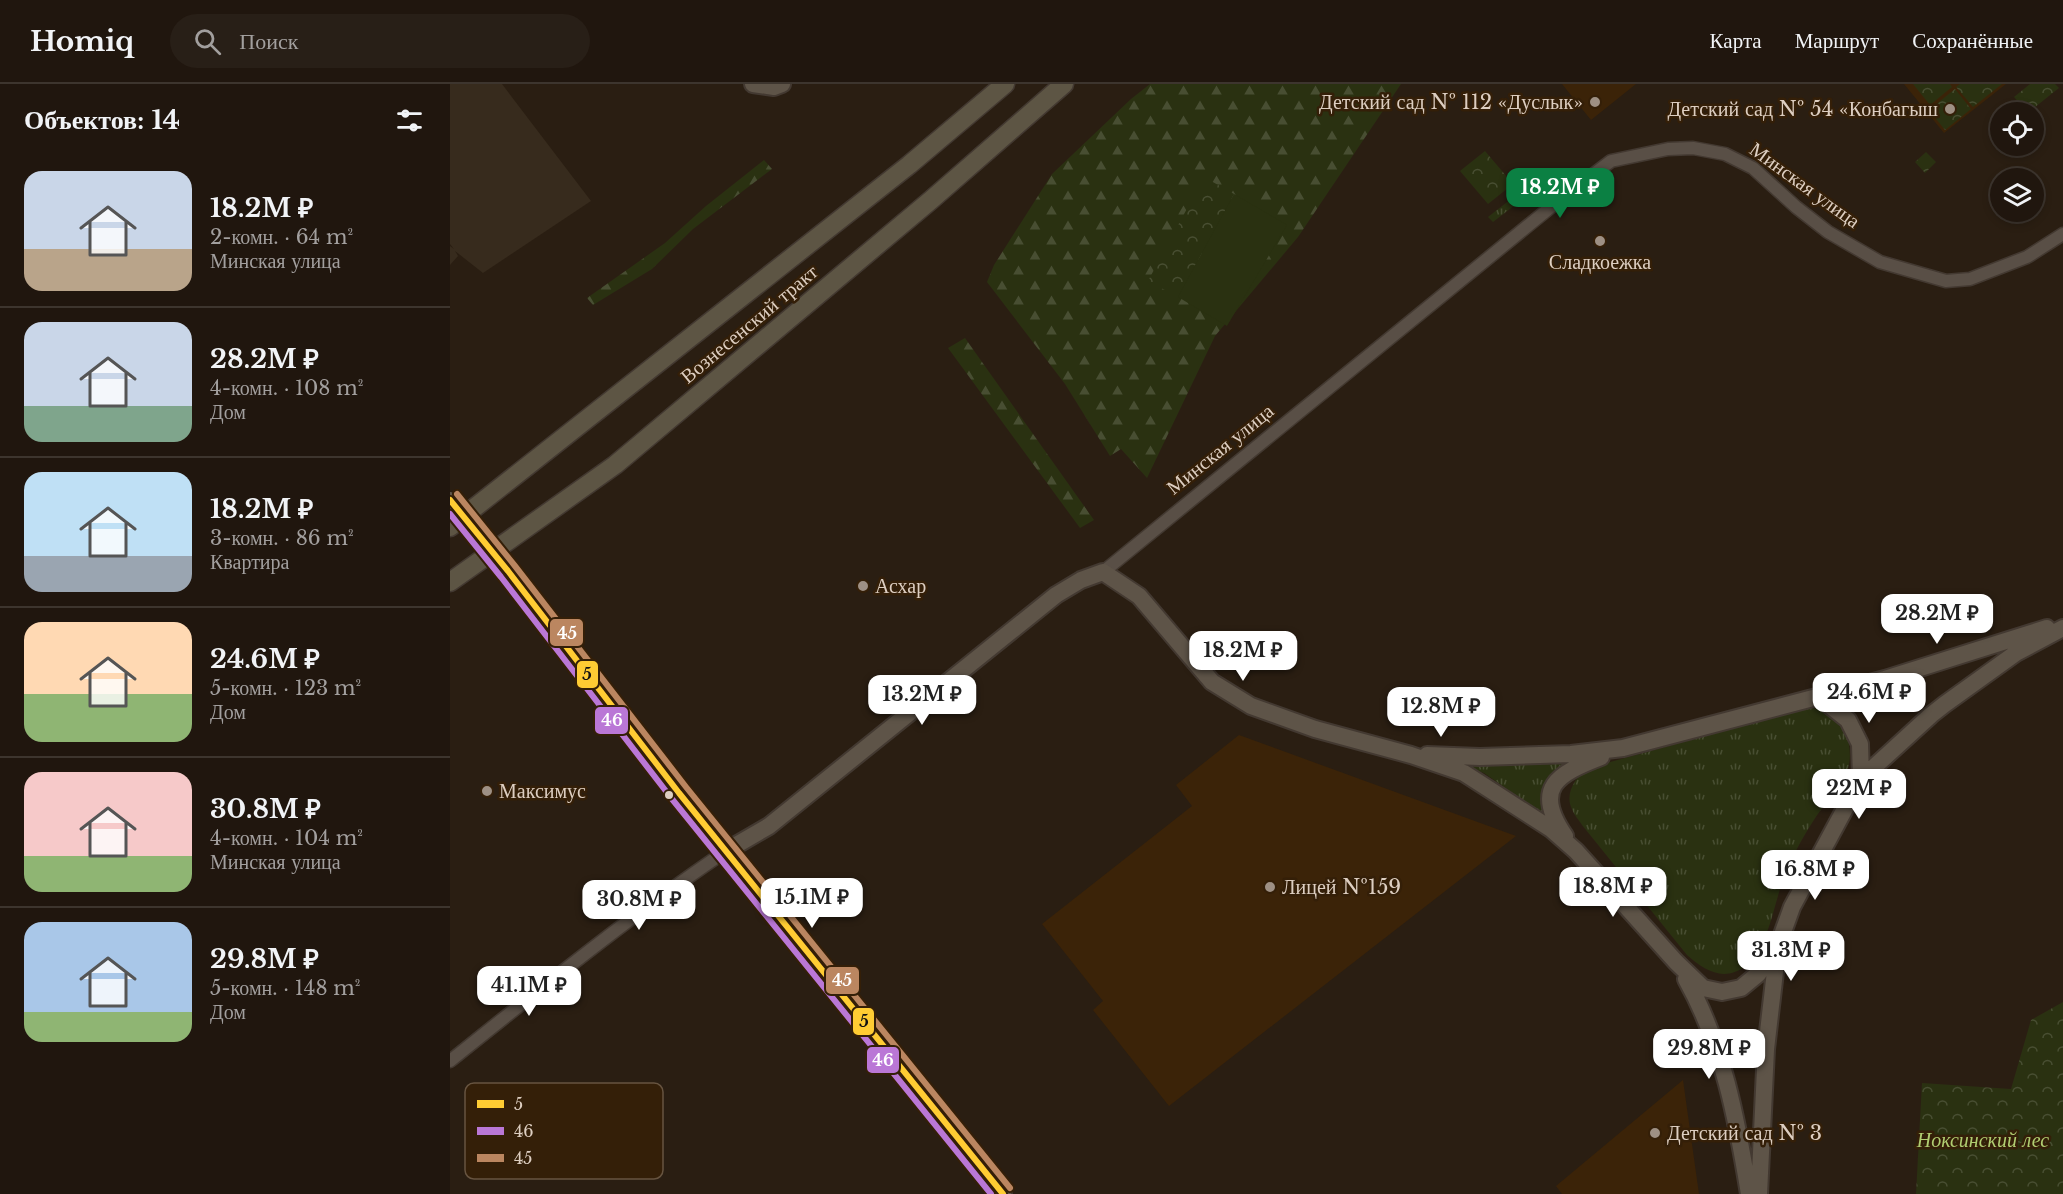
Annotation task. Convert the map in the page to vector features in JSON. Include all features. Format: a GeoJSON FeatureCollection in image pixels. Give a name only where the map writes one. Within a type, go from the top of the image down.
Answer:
{"type":"FeatureCollection","features":[{"type":"Feature","properties":{"kind":"main road","name":"Вознесенский тракт"},"geometry":{"type":"LineString","coordinates":[[450,527],[909,165],[1005,84]]}},
{"type":"Feature","properties":{"kind":"main road","name":"Вознесенский тракт"},"geometry":{"type":"LineString","coordinates":[[450,582],[615,465],[931,200],[1064,84]]}},
{"type":"Feature","properties":{"kind":"street"},"geometry":{"type":"LineString","coordinates":[[753,84],[774,87],[782,84]]}},
{"type":"Feature","properties":{"kind":"street","name":"Минская улица"},"geometry":{"type":"LineString","coordinates":[[450,1062],[674,886],[726,851],[770,826],[1056,595],[1081,580],[1103,572],[1557,202],[1611,161],[1668,149],[1693,148],[1725,154],[1753,168],[1828,232],[1880,262],[1946,281],[1970,279],[2027,257],[2063,234]]}},
{"type":"Feature","properties":{"kind":"street"},"geometry":{"type":"LineString","coordinates":[[450,500],[726,851],[1003,1194]]}},
{"type":"Feature","properties":{"kind":"street"},"geometry":{"type":"LineString","coordinates":[[1103,572],[1139,596],[1212,682],[1251,706],[1315,729],[1412,755],[1464,773],[1551,829],[1576,851]]}},
{"type":"Feature","properties":{"kind":"street"},"geometry":{"type":"LineString","coordinates":[[1778,946],[1758,974],[1741,988],[1722,992],[1703,988],[1676,962],[1576,851],[1554,821],[1549,803],[1553,786],[1560,776],[1574,767],[1623,748],[1885,680],[2063,624]]}},
{"type":"Feature","properties":{"kind":"street"},"geometry":{"type":"LineString","coordinates":[[1759,1194],[1766,1049],[1778,946],[1792,907],[1861,779],[1946,704],[2016,653],[2063,628]]}},
{"type":"Feature","properties":{"kind":"street"},"geometry":{"type":"LineString","coordinates":[[1819,697],[1848,720],[1860,744],[1861,779]]}},
{"type":"Feature","properties":{"kind":"street"},"geometry":{"type":"LineString","coordinates":[[1412,755],[1480,757],[1571,754],[1623,748]]}},
{"type":"Feature","properties":{"kind":"street"},"geometry":{"type":"LineString","coordinates":[[1676,962],[1698,1000],[1725,1074],[1749,1194]]}},
{"type":"Feature","properties":{"kind":"shaded area"},"geometry":{"type":"Polygon","coordinates":[[[450,84],[502,84],[591,201],[483,273],[455,251],[458,256],[450,265],[450,246],[454,249],[450,244],[450,84]]]}},
{"type":"Feature","properties":{"kind":"shaded area","name":"Детский сад № 112 «Дуслык»"},"geometry":{"type":"Polygon","coordinates":[[[1562,84],[1636,84],[1591,120],[1562,84]]]}},
{"type":"Feature","properties":{"kind":"shaded area","name":"Детский сад № 54 «Конбагыш"},"geometry":{"type":"Polygon","coordinates":[[[1904,84],[2006,84],[1944,133],[1904,84]]]}},
{"type":"Feature","properties":{"kind":"shaded area","name":"Лицей №159"},"geometry":{"type":"Polygon","coordinates":[[[1239,735],[1516,836],[1169,1106],[1093,1010],[1103,1001],[1042,924],[1192,806],[1176,785],[1239,735]]]}},
{"type":"Feature","properties":{"kind":"shaded area","name":"Детский сад № 3"},"geometry":{"type":"Polygon","coordinates":[[[1683,1080],[1699,1194],[1562,1194],[1556,1186],[1683,1080]]]}},
{"type":"Feature","properties":{"kind":"green space"},"geometry":{"type":"Polygon","coordinates":[[[1150,84],[1401,84],[1298,237],[1215,336],[1147,478],[1121,449],[1110,456],[1065,384],[987,282],[994,265],[1052,174],[1131,99],[1150,84]]]}},
{"type":"Feature","properties":{"kind":"green space"},"geometry":{"type":"Polygon","coordinates":[[[1913,84],[1950,84],[1952,87],[1930,105],[1913,84]]]}},
{"type":"Feature","properties":{"kind":"green space"},"geometry":{"type":"Polygon","coordinates":[[[1960,84],[2002,84],[1973,107],[1956,87],[1960,84]]]}},
{"type":"Feature","properties":{"kind":"green space"},"geometry":{"type":"Polygon","coordinates":[[[2030,84],[2055,84],[2059,88],[2042,102],[2018,102],[2014,97],[2030,84]]]}},
{"type":"Feature","properties":{"kind":"green space"},"geometry":{"type":"Polygon","coordinates":[[[1955,89],[1971,109],[1945,130],[1929,110],[1955,89]]]}},
{"type":"Feature","properties":{"kind":"green space"},"geometry":{"type":"Polygon","coordinates":[[[1485,151],[1513,184],[1488,204],[1460,171],[1485,151]]]}},
{"type":"Feature","properties":{"kind":"green space"},"geometry":{"type":"Polygon","coordinates":[[[1926,152],[1936,162],[1925,173],[1915,162],[1926,152]]]}},
{"type":"Feature","properties":{"kind":"green space"},"geometry":{"type":"Polygon","coordinates":[[[764,160],[772,169],[693,229],[652,269],[593,305],[587,298],[665,243],[706,206],[764,160]]]}},
{"type":"Feature","properties":{"kind":"green space"},"geometry":{"type":"Polygon","coordinates":[[[1204,177],[1234,194],[1178,297],[1148,281],[1204,177]]]}},
{"type":"Feature","properties":{"kind":"green space"},"geometry":{"type":"Polygon","coordinates":[[[1529,185],[1533,191],[1493,222],[1488,217],[1529,185]]]}},
{"type":"Feature","properties":{"kind":"green space"},"geometry":{"type":"Polygon","coordinates":[[[1234,194],[1287,225],[1227,326],[1178,297],[1234,194]]]}},
{"type":"Feature","properties":{"kind":"green space"},"geometry":{"type":"Polygon","coordinates":[[[965,338],[1094,520],[1080,528],[948,348],[965,338]]]}},
{"type":"Feature","properties":{"kind":"green space"},"geometry":{"type":"Polygon","coordinates":[[[1810,708],[1823,709],[1846,728],[1850,751],[1848,768],[1843,780],[1816,817],[1792,858],[1759,950],[1744,967],[1736,971],[1729,974],[1714,972],[1687,955],[1582,825],[1570,803],[1572,786],[1588,768],[1810,708]]]}},
{"type":"Feature","properties":{"kind":"green space"},"geometry":{"type":"Polygon","coordinates":[[[1579,759],[1550,780],[1542,791],[1541,799],[1546,816],[1484,773],[1464,765],[1579,759]]]}},
{"type":"Feature","properties":{"kind":"green space","name":"Ноксинский лес"},"geometry":{"type":"Polygon","coordinates":[[[2063,1002],[2063,1194],[1916,1194],[1922,1083],[2011,1089],[2031,1020],[2063,1002]]]}},
{"type":"Feature","properties":{"kind":"transit line","name":"45"},"geometry":{"type":"LineString","coordinates":[[457,494],[686,787],[1010,1188]]}},
{"type":"Feature","properties":{"kind":"transit line","name":"5"},"geometry":{"type":"LineString","coordinates":[[450,500],[508,571],[679,793],[1003,1194]]}},
{"type":"Feature","properties":{"kind":"transit line","name":"46"},"geometry":{"type":"LineString","coordinates":[[450,514],[672,799],[991,1194]]}},
{"type":"Feature","properties":{"kind":"place","name":"Детский сад № 112 «Дуслык»"},"geometry":{"type":"Point","coordinates":[1595,102]}},
{"type":"Feature","properties":{"kind":"place","name":"Детский сад № 54 «Конбагыш"},"geometry":{"type":"Point","coordinates":[1950,109]}},
{"type":"Feature","properties":{"kind":"place","name":"Сладкоежка"},"geometry":{"type":"Point","coordinates":[1600,241]}},
{"type":"Feature","properties":{"kind":"place","name":"Асхар"},"geometry":{"type":"Point","coordinates":[863,586]}},
{"type":"Feature","properties":{"kind":"place","name":"Максимус"},"geometry":{"type":"Point","coordinates":[487,791]}},
{"type":"Feature","properties":{"kind":"place","name":"Лицей №159"},"geometry":{"type":"Point","coordinates":[1270,887]}},
{"type":"Feature","properties":{"kind":"place","name":"Детский сад № 3"},"geometry":{"type":"Point","coordinates":[1655,1133]}}]}
